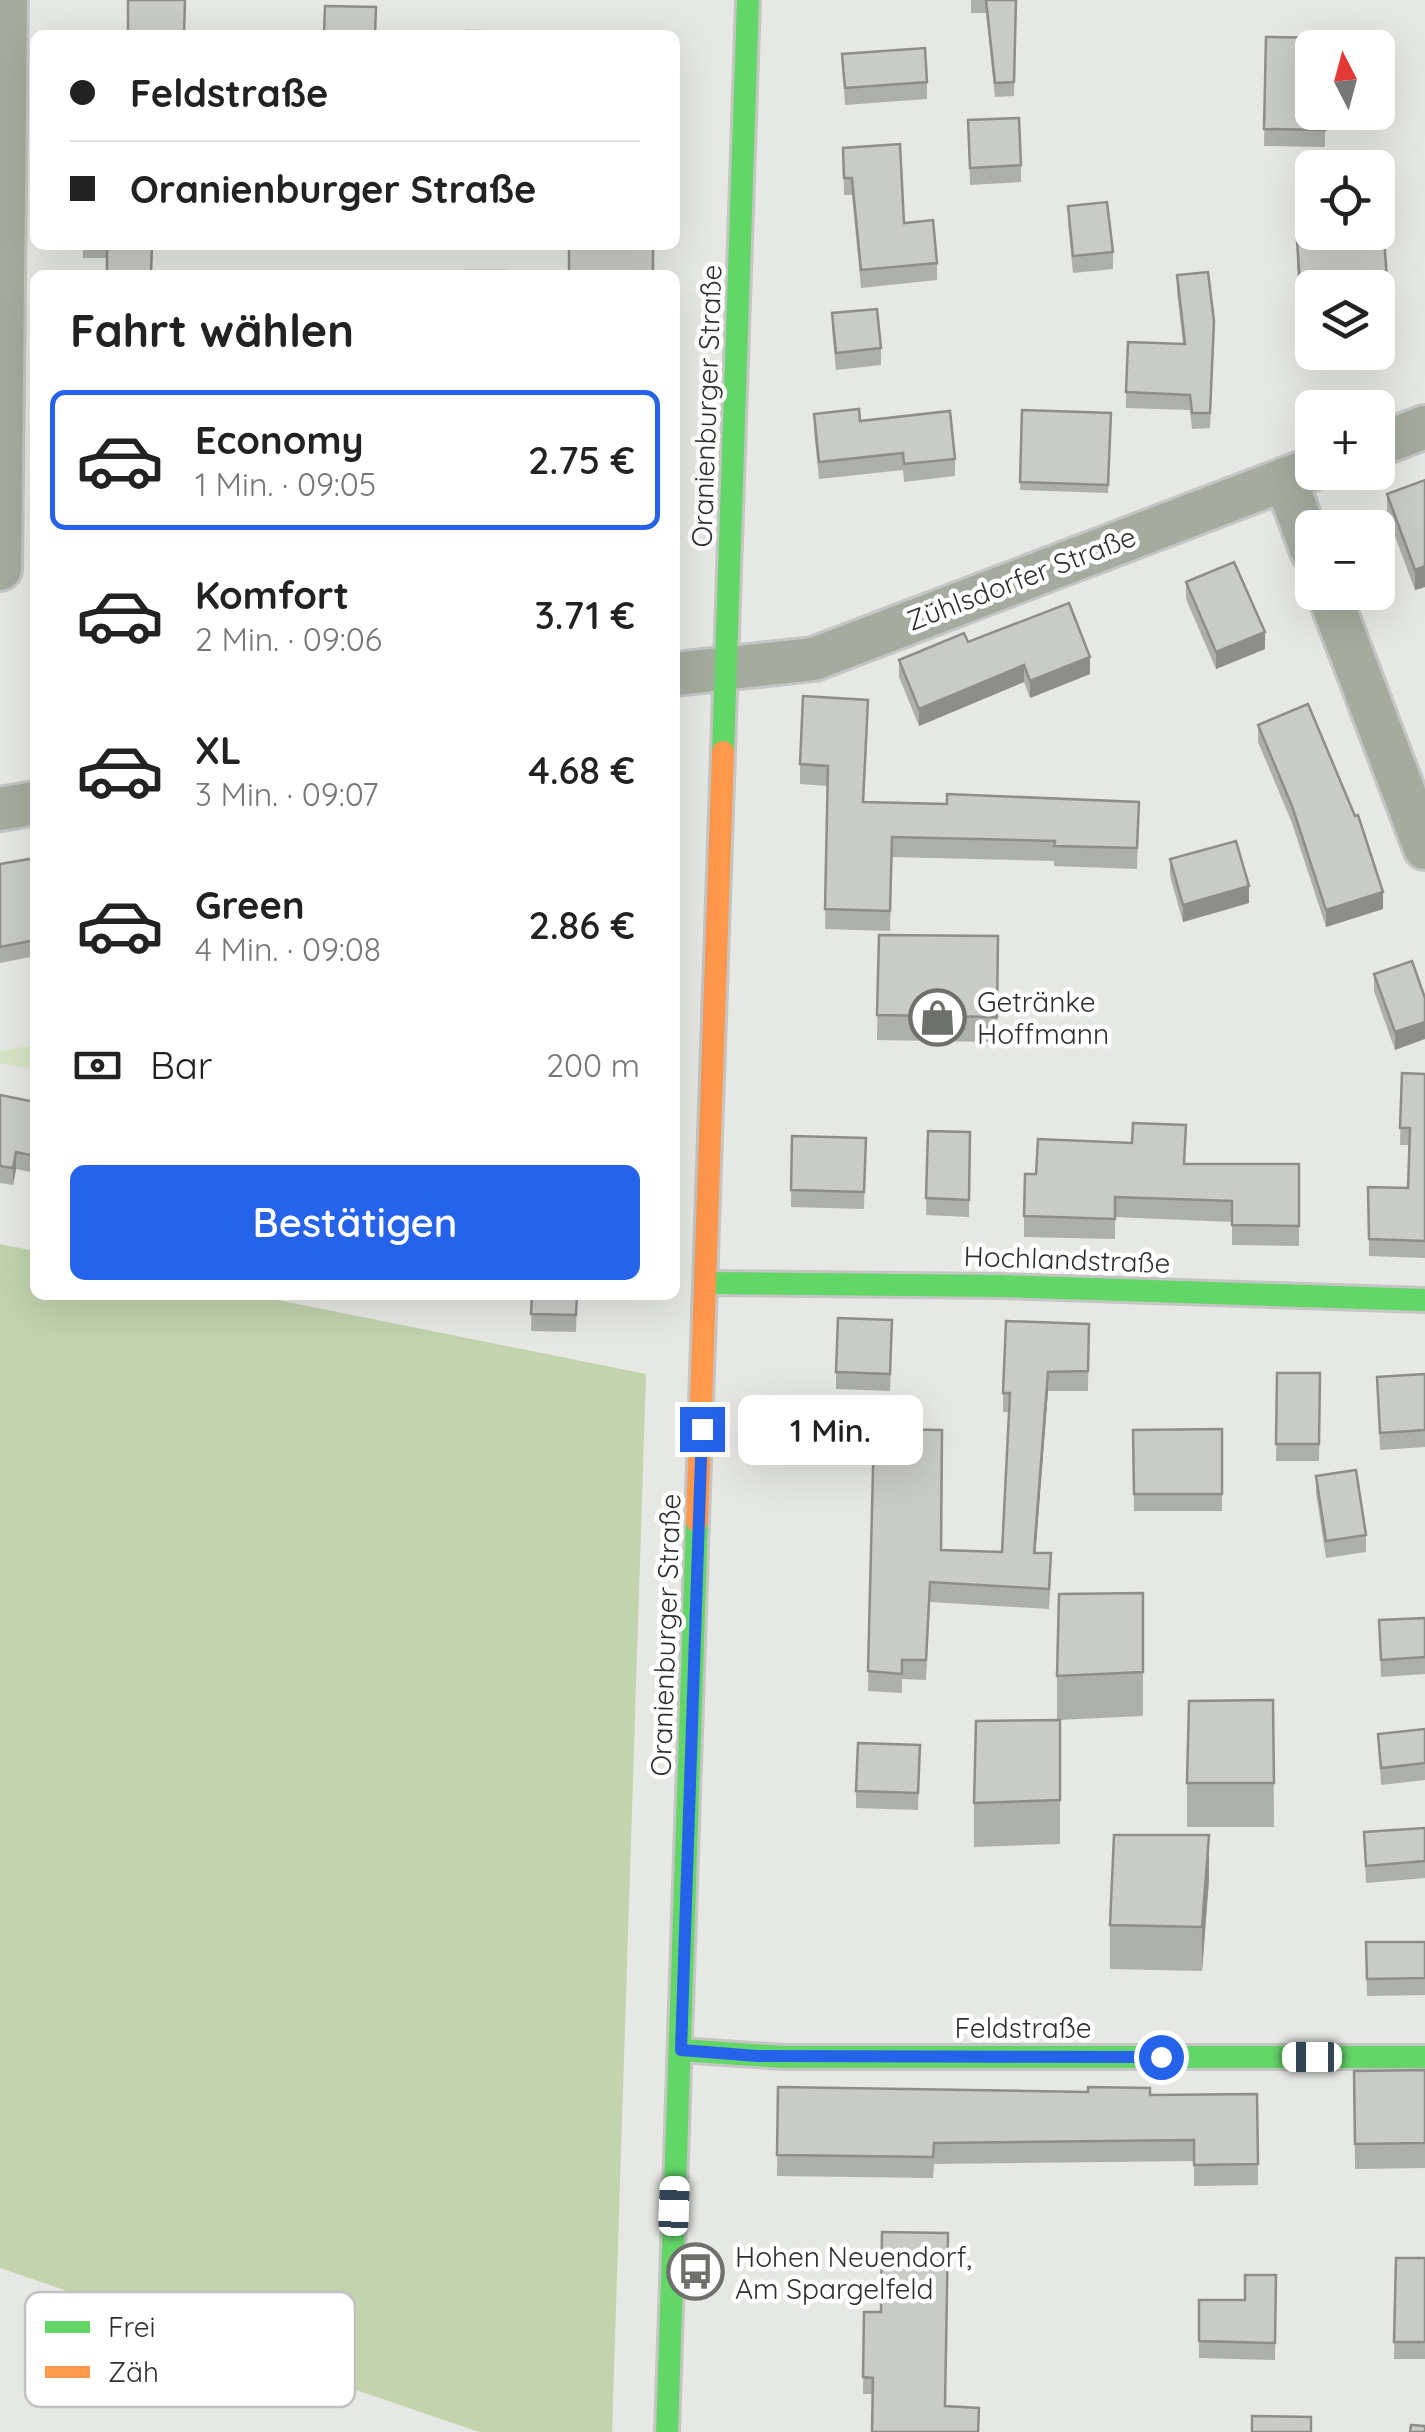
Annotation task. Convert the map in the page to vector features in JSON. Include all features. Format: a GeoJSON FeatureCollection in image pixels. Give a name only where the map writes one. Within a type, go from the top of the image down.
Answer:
{"type":"FeatureCollection","features":[{"type":"Feature","properties":{"kind":"main road","name":"Oranienburger Straße"},"geometry":{"type":"LineString","coordinates":[[667,2432],[748,0]]}},
{"type":"Feature","properties":{"kind":"main road","name":"Hochlandstraße"},"geometry":{"type":"LineString","coordinates":[[708,1283],[1002,1286],[1425,1300]]}},
{"type":"Feature","properties":{"kind":"main road","name":"Feldstraße"},"geometry":{"type":"LineString","coordinates":[[681,2050],[770,2056],[1425,2057]]}},
{"type":"Feature","properties":{"kind":"street"},"geometry":{"type":"LineString","coordinates":[[0,569],[6,0]]}},
{"type":"Feature","properties":{"kind":"street"},"geometry":{"type":"LineString","coordinates":[[1395,438],[1425,427]]}},
{"type":"Feature","properties":{"kind":"street","name":"Zühlsdorfer Straße"},"geometry":{"type":"LineString","coordinates":[[680,673],[814,659],[1295,476]]}},
{"type":"Feature","properties":{"kind":"street"},"geometry":{"type":"LineString","coordinates":[[1335,610],[1425,848]]}},
{"type":"Feature","properties":{"kind":"street"},"geometry":{"type":"LineString","coordinates":[[0,809],[30,803]]}},
{"type":"Feature","properties":{"kind":"green space"},"geometry":{"type":"Polygon","coordinates":[[[30,1046],[30,1069],[0,1063],[0,1051],[30,1046]]]}},
{"type":"Feature","properties":{"kind":"green space"},"geometry":{"type":"Polygon","coordinates":[[[0,1244],[30,1250],[30,1300],[278,1300],[646,1374],[612,2432],[479,2432],[355,2390],[355,2292],[70,2292],[0,2268],[0,1244]]]}},
{"type":"Feature","properties":{"kind":"building"},"geometry":{"type":"Polygon","coordinates":[[[128,0],[185,0],[184,30],[128,30],[128,0]]]}},
{"type":"Feature","properties":{"kind":"building"},"geometry":{"type":"Polygon","coordinates":[[[986,0],[1016,0],[1014,82],[995,83],[986,0]]]}},
{"type":"Feature","properties":{"kind":"building"},"geometry":{"type":"Polygon","coordinates":[[[325,6],[376,7],[375,30],[324,30],[325,6]]]}},
{"type":"Feature","properties":{"kind":"building"},"geometry":{"type":"Polygon","coordinates":[[[1266,37],[1295,37],[1295,130],[1264,129],[1266,37]]]}},
{"type":"Feature","properties":{"kind":"building"},"geometry":{"type":"Polygon","coordinates":[[[925,48],[927,82],[845,88],[842,54],[925,48]]]}},
{"type":"Feature","properties":{"kind":"building"},"geometry":{"type":"Polygon","coordinates":[[[1019,118],[1021,165],[970,168],[968,120],[1019,118]]]}},
{"type":"Feature","properties":{"kind":"building"},"geometry":{"type":"Polygon","coordinates":[[[900,144],[904,223],[933,220],[937,263],[861,270],[852,178],[844,178],[843,148],[900,144]]]}},
{"type":"Feature","properties":{"kind":"building"},"geometry":{"type":"Polygon","coordinates":[[[1107,202],[1113,252],[1073,256],[1068,206],[1107,202]]]}},
{"type":"Feature","properties":{"kind":"building"},"geometry":{"type":"Polygon","coordinates":[[[107,250],[152,250],[151,270],[107,270],[107,250]]]}},
{"type":"Feature","properties":{"kind":"building"},"geometry":{"type":"Polygon","coordinates":[[[569,250],[653,250],[653,270],[569,270],[569,250]]]}},
{"type":"Feature","properties":{"kind":"building"},"geometry":{"type":"Polygon","coordinates":[[[1298,250],[1385,250],[1386,270],[1299,270],[1298,250]]]}},
{"type":"Feature","properties":{"kind":"building"},"geometry":{"type":"Polygon","coordinates":[[[1208,272],[1214,321],[1210,413],[1192,413],[1190,395],[1126,392],[1128,342],[1185,344],[1177,275],[1208,272]]]}},
{"type":"Feature","properties":{"kind":"building"},"geometry":{"type":"Polygon","coordinates":[[[877,309],[881,348],[836,353],[832,313],[877,309]]]}},
{"type":"Feature","properties":{"kind":"building"},"geometry":{"type":"Polygon","coordinates":[[[859,409],[860,421],[950,411],[955,459],[904,464],[903,453],[819,462],[814,414],[859,409]]]}},
{"type":"Feature","properties":{"kind":"building"},"geometry":{"type":"Polygon","coordinates":[[[1022,410],[1111,413],[1108,485],[1020,482],[1022,410]]]}},
{"type":"Feature","properties":{"kind":"building"},"geometry":{"type":"Polygon","coordinates":[[[1425,480],[1425,566],[1415,570],[1387,494],[1425,480]]]}},
{"type":"Feature","properties":{"kind":"building"},"geometry":{"type":"Polygon","coordinates":[[[1234,562],[1265,632],[1216,652],[1186,582],[1234,562]]]}},
{"type":"Feature","properties":{"kind":"building"},"geometry":{"type":"Polygon","coordinates":[[[1069,603],[1090,657],[1030,681],[1024,665],[919,709],[899,660],[964,633],[968,642],[1069,603]]]}},
{"type":"Feature","properties":{"kind":"building"},"geometry":{"type":"Polygon","coordinates":[[[803,696],[868,700],[863,802],[947,804],[947,794],[1139,802],[1137,848],[1054,846],[1055,841],[892,837],[890,911],[825,909],[828,766],[800,764],[803,696]]]}},
{"type":"Feature","properties":{"kind":"building"},"geometry":{"type":"Polygon","coordinates":[[[1308,704],[1355,816],[1358,815],[1383,892],[1326,910],[1292,806],[1258,725],[1308,704]]]}},
{"type":"Feature","properties":{"kind":"building"},"geometry":{"type":"Polygon","coordinates":[[[1236,841],[1249,886],[1183,905],[1170,859],[1236,841]]]}},
{"type":"Feature","properties":{"kind":"building"},"geometry":{"type":"Polygon","coordinates":[[[30,859],[30,941],[0,947],[0,864],[30,859]]]}},
{"type":"Feature","properties":{"kind":"building"},"geometry":{"type":"Polygon","coordinates":[[[879,935],[998,936],[997,1017],[877,1015],[879,935]]]}},
{"type":"Feature","properties":{"kind":"building"},"geometry":{"type":"Polygon","coordinates":[[[1412,961],[1425,998],[1425,1022],[1395,1032],[1374,974],[1412,961]]]}},
{"type":"Feature","properties":{"kind":"building"},"geometry":{"type":"Polygon","coordinates":[[[1402,1073],[1425,1074],[1425,1241],[1369,1239],[1368,1187],[1408,1188],[1410,1128],[1400,1128],[1402,1073]]]}},
{"type":"Feature","properties":{"kind":"building"},"geometry":{"type":"Polygon","coordinates":[[[0,1095],[30,1101],[30,1155],[16,1152],[13,1168],[0,1166],[0,1095]]]}},
{"type":"Feature","properties":{"kind":"building"},"geometry":{"type":"Polygon","coordinates":[[[1133,1123],[1186,1125],[1184,1164],[1299,1164],[1299,1226],[1232,1225],[1232,1201],[1115,1197],[1115,1219],[1024,1216],[1025,1174],[1036,1174],[1038,1139],[1132,1143],[1133,1123]]]}},
{"type":"Feature","properties":{"kind":"building"},"geometry":{"type":"Polygon","coordinates":[[[928,1131],[970,1132],[969,1200],[926,1198],[928,1131]]]}},
{"type":"Feature","properties":{"kind":"building"},"geometry":{"type":"Polygon","coordinates":[[[792,1136],[866,1138],[864,1192],[791,1190],[792,1136]]]}},
{"type":"Feature","properties":{"kind":"building"},"geometry":{"type":"Polygon","coordinates":[[[532,1300],[577,1300],[576,1315],[531,1314],[532,1300]]]}},
{"type":"Feature","properties":{"kind":"building"},"geometry":{"type":"Polygon","coordinates":[[[838,1318],[892,1320],[890,1374],[836,1372],[838,1318]]]}},
{"type":"Feature","properties":{"kind":"building"},"geometry":{"type":"Polygon","coordinates":[[[1006,1321],[1089,1324],[1088,1371],[1048,1372],[1034,1553],[1051,1553],[1049,1589],[930,1582],[926,1660],[902,1660],[902,1674],[868,1671],[874,1429],[942,1430],[941,1550],[1002,1552],[1010,1393],[1003,1393],[1006,1321]]]}},
{"type":"Feature","properties":{"kind":"building"},"geometry":{"type":"Polygon","coordinates":[[[1277,1373],[1320,1373],[1319,1444],[1276,1444],[1277,1373]]]}},
{"type":"Feature","properties":{"kind":"building"},"geometry":{"type":"Polygon","coordinates":[[[1425,1374],[1425,1430],[1380,1433],[1377,1377],[1425,1374]]]}},
{"type":"Feature","properties":{"kind":"building"},"geometry":{"type":"Polygon","coordinates":[[[1222,1429],[1222,1494],[1134,1494],[1133,1430],[1222,1429]]]}},
{"type":"Feature","properties":{"kind":"building"},"geometry":{"type":"Polygon","coordinates":[[[1356,1470],[1366,1535],[1326,1541],[1316,1476],[1356,1470]]]}},
{"type":"Feature","properties":{"kind":"building"},"geometry":{"type":"Polygon","coordinates":[[[1143,1593],[1143,1672],[1057,1676],[1059,1594],[1143,1593]]]}},
{"type":"Feature","properties":{"kind":"building"},"geometry":{"type":"Polygon","coordinates":[[[1425,1618],[1425,1657],[1381,1660],[1379,1620],[1425,1618]]]}},
{"type":"Feature","properties":{"kind":"building"},"geometry":{"type":"Polygon","coordinates":[[[1273,1700],[1274,1783],[1187,1783],[1189,1701],[1273,1700]]]}},
{"type":"Feature","properties":{"kind":"building"},"geometry":{"type":"Polygon","coordinates":[[[1060,1720],[1060,1800],[974,1803],[976,1721],[1060,1720]]]}},
{"type":"Feature","properties":{"kind":"building"},"geometry":{"type":"Polygon","coordinates":[[[1425,1729],[1425,1763],[1381,1768],[1378,1734],[1425,1729]]]}},
{"type":"Feature","properties":{"kind":"building"},"geometry":{"type":"Polygon","coordinates":[[[858,1743],[920,1745],[918,1793],[856,1791],[858,1743]]]}},
{"type":"Feature","properties":{"kind":"building"},"geometry":{"type":"Polygon","coordinates":[[[1425,1828],[1425,1861],[1366,1866],[1364,1832],[1425,1828]]]}},
{"type":"Feature","properties":{"kind":"building"},"geometry":{"type":"Polygon","coordinates":[[[1114,1835],[1209,1835],[1202,1927],[1110,1925],[1114,1835]]]}},
{"type":"Feature","properties":{"kind":"building"},"geometry":{"type":"Polygon","coordinates":[[[1366,1942],[1425,1942],[1425,1978],[1367,1979],[1366,1942]]]}},
{"type":"Feature","properties":{"kind":"building"},"geometry":{"type":"Polygon","coordinates":[[[1425,2070],[1425,2143],[1355,2144],[1354,2071],[1425,2070]]]}},
{"type":"Feature","properties":{"kind":"building"},"geometry":{"type":"Polygon","coordinates":[[[778,2087],[1088,2092],[1088,2087],[1150,2088],[1150,2095],[1257,2094],[1258,2164],[1194,2165],[1194,2140],[934,2143],[933,2157],[777,2155],[778,2087]]]}},
{"type":"Feature","properties":{"kind":"building"},"geometry":{"type":"Polygon","coordinates":[[[882,2232],[948,2233],[945,2406],[979,2408],[978,2432],[872,2432],[873,2378],[863,2377],[864,2312],[881,2312],[882,2232]]]}},
{"type":"Feature","properties":{"kind":"building"},"geometry":{"type":"Polygon","coordinates":[[[1396,2258],[1425,2258],[1425,2342],[1394,2342],[1396,2258]]]}},
{"type":"Feature","properties":{"kind":"building"},"geometry":{"type":"Polygon","coordinates":[[[1245,2275],[1276,2275],[1275,2343],[1199,2341],[1199,2300],[1245,2300],[1245,2275]]]}},
{"type":"Feature","properties":{"kind":"building"},"geometry":{"type":"Polygon","coordinates":[[[1252,2416],[1311,2417],[1311,2432],[1252,2432],[1252,2416]]]}},
{"type":"Feature","properties":{"kind":"building"},"geometry":{"type":"Polygon","coordinates":[[[1411,2425],[1425,2426],[1425,2432],[1410,2432],[1411,2425]]]}},
{"type":"Feature","properties":{"kind":"traffic: fast"},"geometry":{"type":"LineString","coordinates":[[723,752],[748,0]]}},
{"type":"Feature","properties":{"kind":"traffic: fast"},"geometry":{"type":"LineString","coordinates":[[708,1283],[1002,1286],[1425,1300]]}},
{"type":"Feature","properties":{"kind":"traffic: fast"},"geometry":{"type":"LineString","coordinates":[[667,2432],[697,1521]]}},
{"type":"Feature","properties":{"kind":"traffic: fast"},"geometry":{"type":"LineString","coordinates":[[681,2050],[783,2057],[1425,2057]]}},
{"type":"Feature","properties":{"kind":"traffic: slow"},"geometry":{"type":"LineString","coordinates":[[697,1521],[723,752]]}},
{"type":"Feature","properties":{"kind":"place","name":"Getränke Hoffmann"},"geometry":{"type":"Point","coordinates":[938,1017]}},
{"type":"Feature","properties":{"kind":"place","name":"Hohen Neuendorf, Am Spargelfeld"},"geometry":{"type":"Point","coordinates":[696,2272]}},
{"type":"Feature","properties":{"kind":"route"},"geometry":{"type":"LineString","coordinates":[[702,1429],[681,2050],[757,2056],[1161,2057]]}}]}
